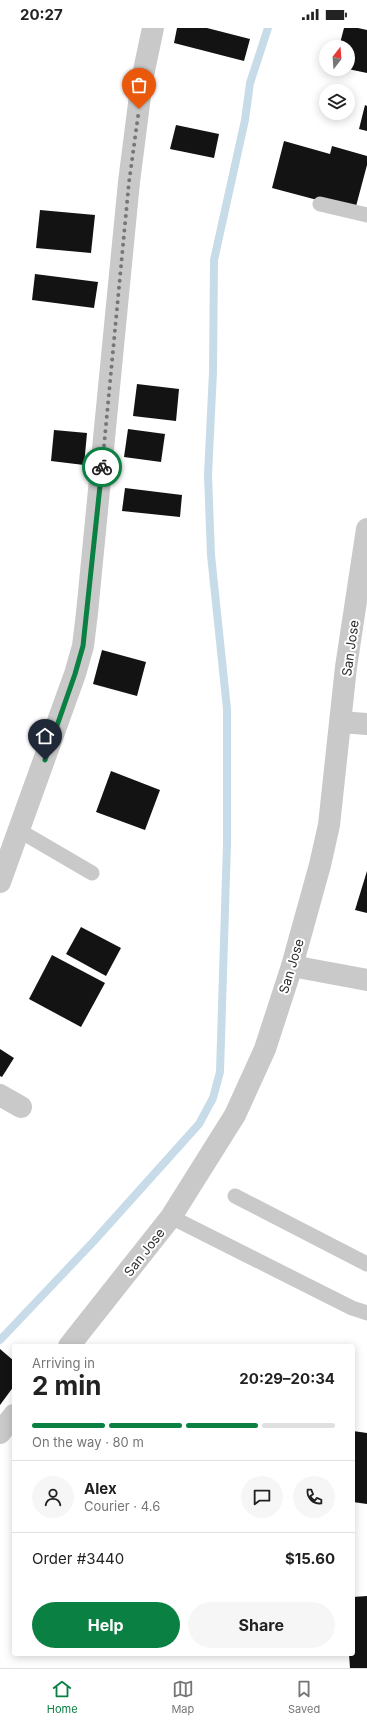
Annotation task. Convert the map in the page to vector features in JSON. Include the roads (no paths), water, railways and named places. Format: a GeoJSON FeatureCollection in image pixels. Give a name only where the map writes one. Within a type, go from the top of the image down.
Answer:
{"type":"FeatureCollection","features":[{"type":"Feature","properties":{"kind":"street"},"geometry":{"type":"LineString","coordinates":[[0,882],[20,831],[75,674],[83,646],[88,613],[129,182],[142,80],[153,28]]}},
{"type":"Feature","properties":{"kind":"street","name":"San Jose"},"geometry":{"type":"LineString","coordinates":[[71,1344],[171,1217],[235,1115],[265,1049],[292,966],[320,865],[329,826],[346,667],[367,529]]}},
{"type":"Feature","properties":{"kind":"street"},"geometry":{"type":"LineString","coordinates":[[341,722],[367,724]]}},
{"type":"Feature","properties":{"kind":"street"},"geometry":{"type":"LineString","coordinates":[[292,966],[367,980]]}},
{"type":"Feature","properties":{"kind":"street"},"geometry":{"type":"LineString","coordinates":[[0,1095],[21,1107]]}},
{"type":"Feature","properties":{"kind":"street"},"geometry":{"type":"LineString","coordinates":[[0,1433],[12,1418]]}},
{"type":"Feature","properties":{"kind":"lane"},"geometry":{"type":"LineString","coordinates":[[320,204],[367,215]]}},
{"type":"Feature","properties":{"kind":"lane"},"geometry":{"type":"LineString","coordinates":[[20,831],[92,873]]}},
{"type":"Feature","properties":{"kind":"lane"},"geometry":{"type":"LineString","coordinates":[[235,1196],[367,1264]]}},
{"type":"Feature","properties":{"kind":"lane"},"geometry":{"type":"LineString","coordinates":[[171,1217],[352,1308],[367,1312]]}},
{"type":"Feature","properties":{"kind":"waterway"},"geometry":{"type":"LineString","coordinates":[[0,1340],[93,1242],[199,1124],[213,1098],[220,1072],[227,844],[227,709],[211,555],[208,475],[213,372],[214,260],[245,120],[250,83],[268,28]]}}]}
